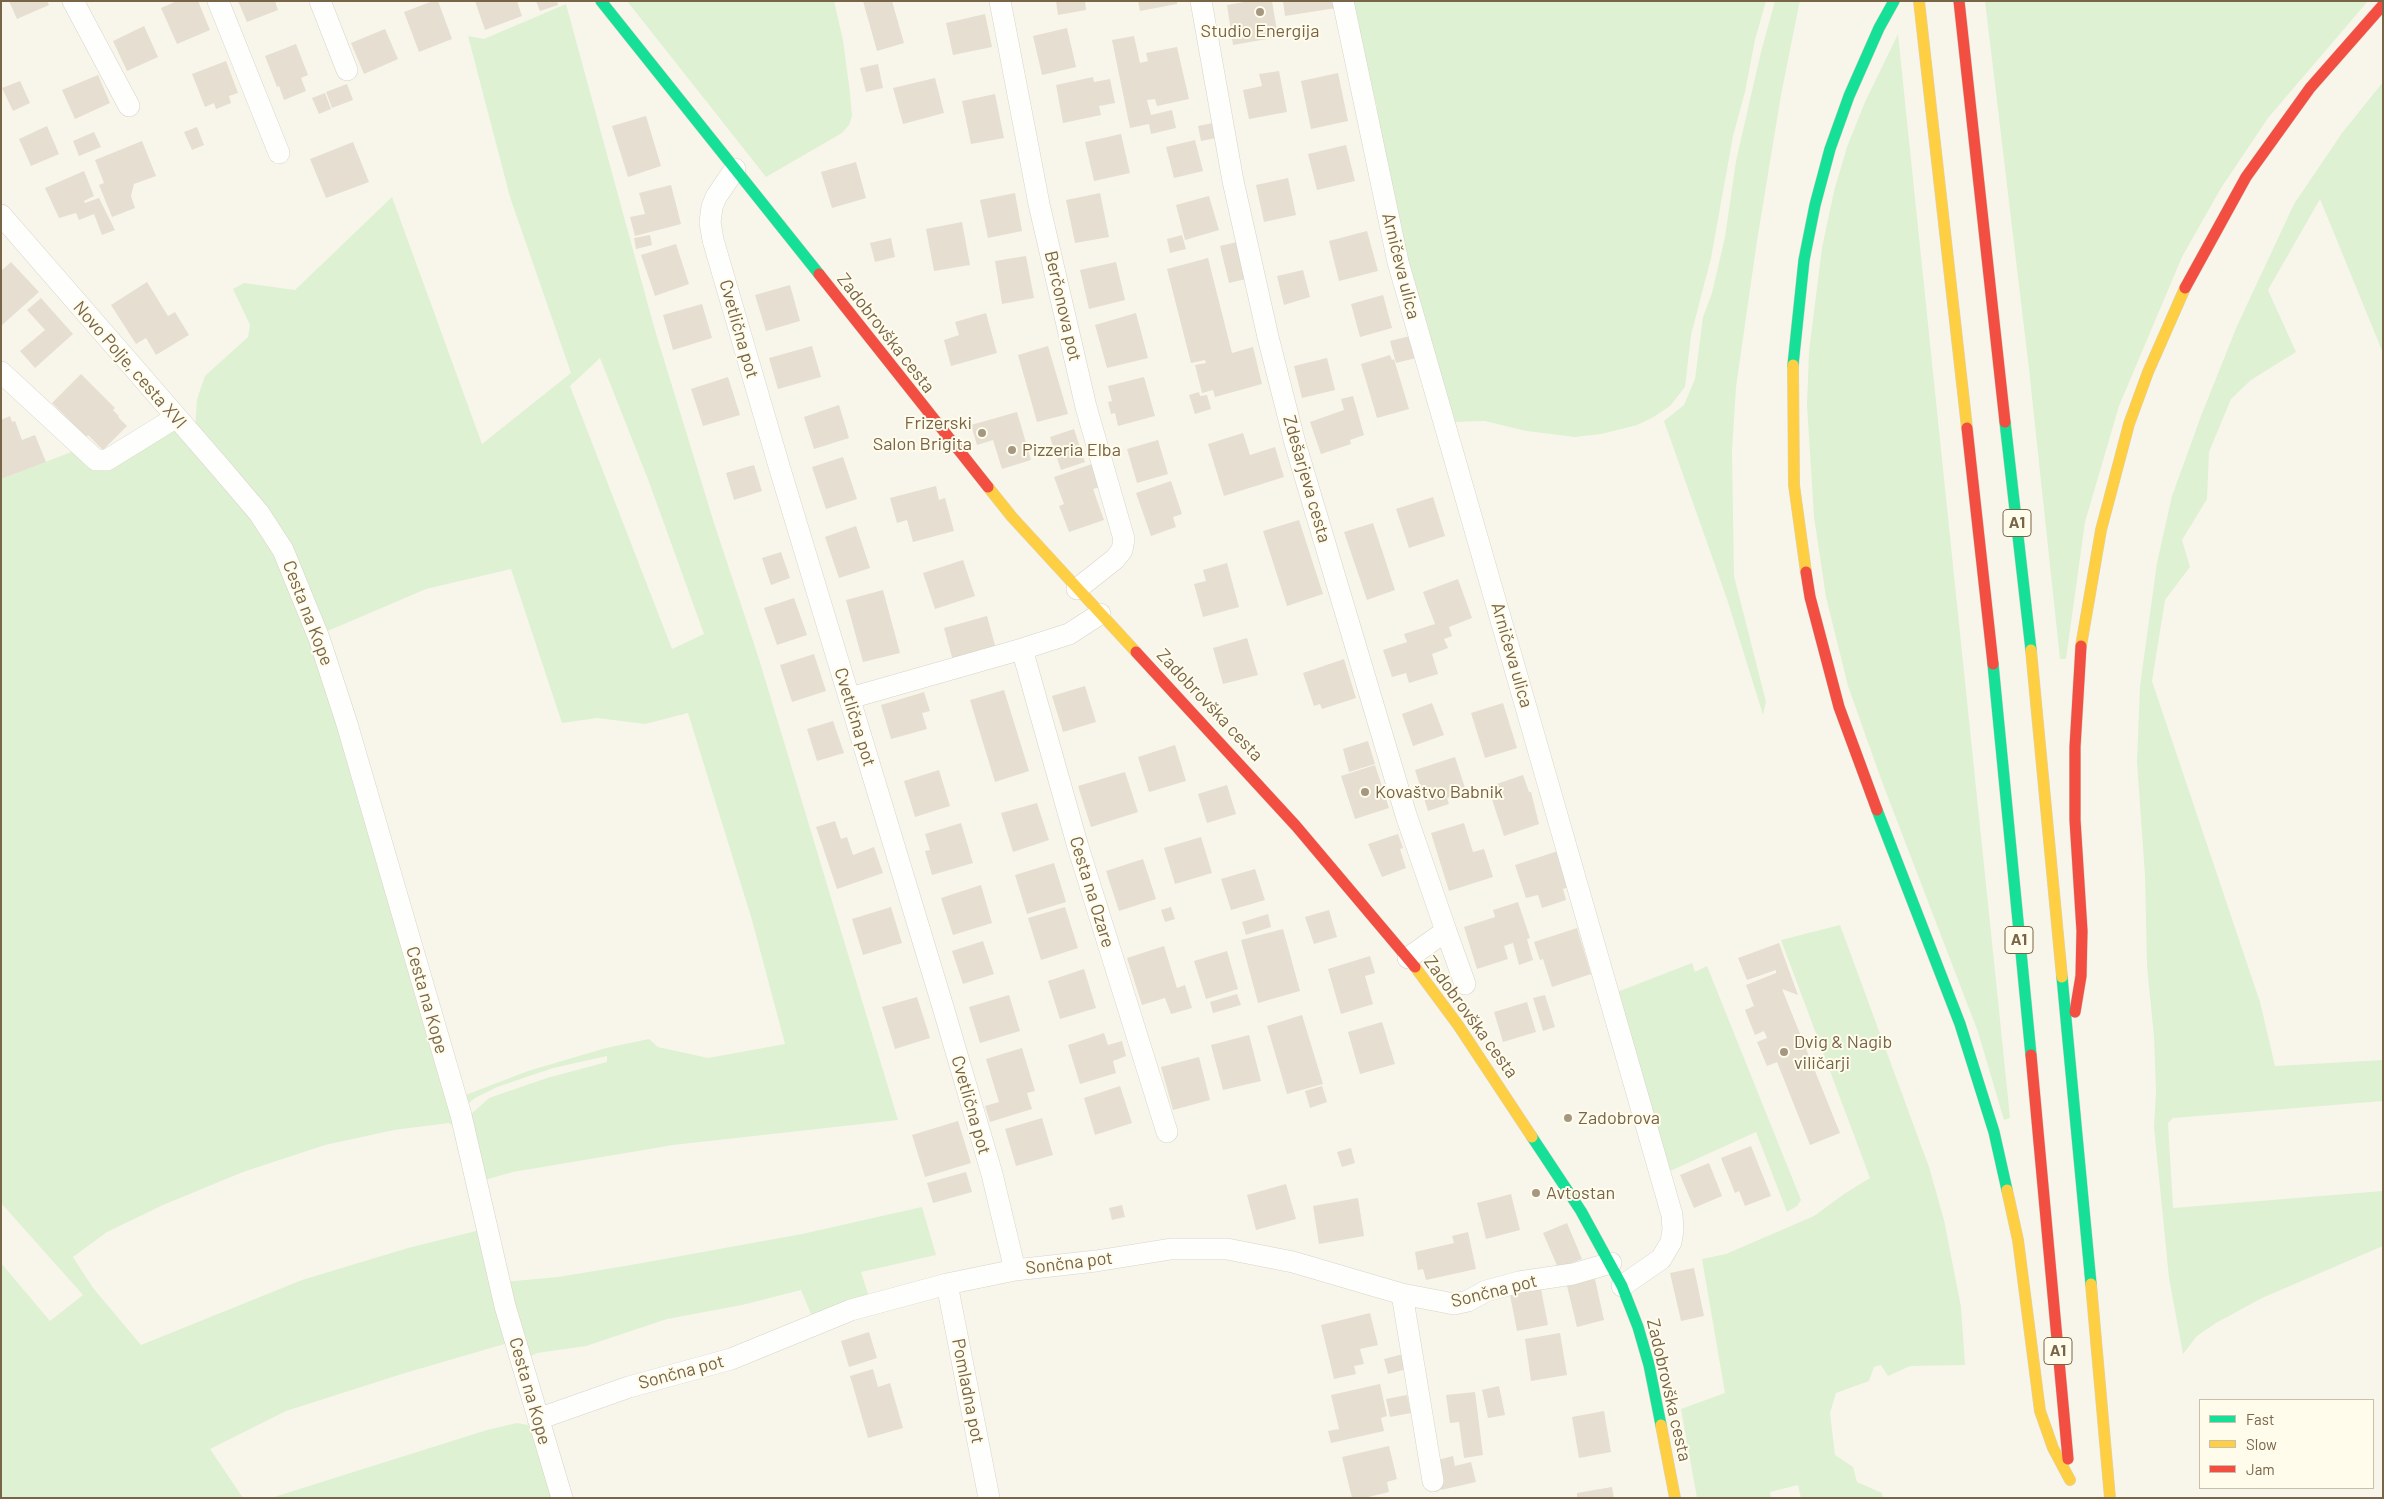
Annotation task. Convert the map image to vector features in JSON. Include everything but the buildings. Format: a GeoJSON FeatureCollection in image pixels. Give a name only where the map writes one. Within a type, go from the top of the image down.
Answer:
{"type":"FeatureCollection","features":[{"type":"Feature","properties":{"kind":"main road","name":"Zadobrovška cesta"},"geometry":{"type":"LineString","coordinates":[[602,1],[950,442],[1012,517],[1276,803],[1408,958],[1458,1026],[1508,1097],[1582,1212],[1622,1286],[1638,1327],[1649,1365],[1675,1498]]}},
{"type":"Feature","properties":{"kind":"main road","name":"A1"},"geometry":{"type":"LineString","coordinates":[[1894,1],[1848,96],[1830,149],[1815,205],[1802,279],[1792,372],[1794,485],[1800,541],[1810,598],[1839,707],[1960,1024],[1994,1132],[2020,1249],[2040,1411],[2052,1448],[2070,1485],[2046,1212],[1992,667],[1919,1]]}},
{"type":"Feature","properties":{"kind":"main road","name":"A1"},"geometry":{"type":"LineString","coordinates":[[1959,1],[2030,644],[2110,1498]]}},
{"type":"Feature","properties":{"kind":"main road"},"geometry":{"type":"LineString","coordinates":[[2069,1045],[2082,976],[2082,931],[2075,820],[2075,747],[2082,638],[2100,530],[2129,424],[2148,372],[2192,272],[2246,177],[2310,88],[2383,5]]}},
{"type":"Feature","properties":{"kind":"street"},"geometry":{"type":"LineString","coordinates":[[73,1],[129,106]]}},
{"type":"Feature","properties":{"kind":"street"},"geometry":{"type":"LineString","coordinates":[[218,1],[279,153]]}},
{"type":"Feature","properties":{"kind":"street"},"geometry":{"type":"LineString","coordinates":[[320,1],[347,70]]}},
{"type":"Feature","properties":{"kind":"street","name":"Berčonova pot"},"geometry":{"type":"LineString","coordinates":[[1000,1],[1040,204],[1086,407],[1124,539],[1122,550],[1115,559],[1078,590]]}},
{"type":"Feature","properties":{"kind":"street","name":"Arničeva ulica"},"geometry":{"type":"LineString","coordinates":[[1343,1],[1398,262],[1672,1215],[1673,1230],[1671,1242],[1661,1259],[1622,1286]]}},
{"type":"Feature","properties":{"kind":"street","name":"Zdešarjeva cesta"},"geometry":{"type":"LineString","coordinates":[[1202,10],[1233,181],[1268,337],[1295,443],[1406,815],[1465,984]]}},
{"type":"Feature","properties":{"kind":"street","name":"Cvetlična pot"},"geometry":{"type":"LineString","coordinates":[[735,169],[716,197],[712,207],[710,222],[713,240],[989,1165],[1015,1270]]}},
{"type":"Feature","properties":{"kind":"street","name":"Novo Polje, cesta XVI"},"geometry":{"type":"LineString","coordinates":[[1,215],[259,513]]}},
{"type":"Feature","properties":{"kind":"street"},"geometry":{"type":"LineString","coordinates":[[1,372],[96,460],[107,460],[175,418]]}},
{"type":"Feature","properties":{"kind":"street","name":"Cesta na Kope"},"geometry":{"type":"LineString","coordinates":[[259,513],[283,550],[294,574],[319,638],[348,724],[461,1114],[505,1306],[562,1498]]}},
{"type":"Feature","properties":{"kind":"street"},"geometry":{"type":"LineString","coordinates":[[850,698],[1022,650],[1069,634],[1100,614]]}},
{"type":"Feature","properties":{"kind":"street","name":"Cesta na Ozare"},"geometry":{"type":"LineString","coordinates":[[1022,650],[1078,847],[1167,1132]]}},
{"type":"Feature","properties":{"kind":"street"},"geometry":{"type":"LineString","coordinates":[[1408,958],[1446,931]]}},
{"type":"Feature","properties":{"kind":"street","name":"Sončna pot"},"geometry":{"type":"LineString","coordinates":[[538,1419],[629,1387],[731,1359],[851,1310],[947,1284],[1015,1270],[1096,1261],[1171,1249],[1227,1249],[1293,1262],[1402,1294],[1454,1304],[1468,1301],[1486,1291],[1519,1282],[1566,1275],[1611,1263]]}},
{"type":"Feature","properties":{"kind":"street","name":"Pomladna pot"},"geometry":{"type":"LineString","coordinates":[[947,1284],[989,1498]]}},
{"type":"Feature","properties":{"kind":"street"},"geometry":{"type":"LineString","coordinates":[[1402,1294],[1433,1481]]}},
{"type":"Feature","properties":{"kind":"green space"},"geometry":{"type":"Polygon","coordinates":[[[627,1],[834,1],[843,40],[850,93],[852,116],[849,125],[842,133],[766,177],[627,1]]]}},
{"type":"Feature","properties":{"kind":"green space"},"geometry":{"type":"Polygon","coordinates":[[[1351,1],[1766,1],[1733,136],[1711,258],[1691,335],[1685,387],[1670,406],[1637,425],[1601,434],[1575,437],[1526,431],[1485,421],[1452,422],[1411,275],[1376,115],[1377,107],[1351,1]]]}},
{"type":"Feature","properties":{"kind":"green space"},"geometry":{"type":"Polygon","coordinates":[[[1775,1],[1800,1],[1781,95],[1757,241],[1736,387],[1732,451],[1734,576],[1766,702],[1763,715],[1727,599],[1664,421],[1684,405],[1695,379],[1703,317],[1712,293],[1725,237],[1736,161],[1761,52],[1775,1]]]}},
{"type":"Feature","properties":{"kind":"green space"},"geometry":{"type":"Polygon","coordinates":[[[1985,1],[2368,1],[2268,118],[2221,188],[2182,257],[2119,406],[2085,522],[2066,659],[2060,659],[2029,369],[1985,1]]]}},
{"type":"Feature","properties":{"kind":"green space"},"geometry":{"type":"Polygon","coordinates":[[[566,4],[654,327],[714,523],[759,659],[898,1120],[673,1145],[513,1172],[481,1181],[468,1117],[489,1098],[547,1078],[607,1062],[607,1056],[553,1068],[497,1087],[475,1098],[465,1106],[463,1096],[528,1071],[606,1048],[649,1039],[658,1047],[708,1058],[785,1044],[752,920],[688,713],[645,724],[597,718],[562,723],[511,569],[426,589],[323,633],[195,431],[197,399],[205,376],[248,337],[250,325],[233,289],[244,283],[295,290],[392,197],[482,444],[571,373],[510,197],[468,36],[484,39],[566,4]],[[600,358],[570,386],[672,649],[704,634],[649,482],[600,358]]]}},
{"type":"Feature","properties":{"kind":"green space"},"geometry":{"type":"Polygon","coordinates":[[[1898,34],[2010,1118],[2004,1120],[1978,1032],[1881,779],[1848,686],[1826,597],[1814,517],[1807,405],[1809,351],[1822,248],[1834,191],[1847,147],[1865,102],[1898,34]]]}},
{"type":"Feature","properties":{"kind":"green space"},"geometry":{"type":"Polygon","coordinates":[[[2383,82],[2383,353],[2320,199],[2268,290],[2296,352],[2251,380],[2231,399],[2209,452],[2207,499],[2182,540],[2190,567],[2165,600],[2152,681],[2260,1002],[2275,1066],[2383,1060],[2383,1101],[2173,1118],[2168,1123],[2173,1208],[2383,1191],[2383,1246],[2262,1298],[2216,1323],[2197,1336],[2183,1354],[2169,1278],[2154,1127],[2156,1091],[2154,1037],[2147,966],[2145,876],[2137,762],[2140,686],[2157,563],[2172,496],[2201,416],[2237,326],[2294,204],[2342,133],[2383,82]]]}},
{"type":"Feature","properties":{"kind":"green space"},"geometry":{"type":"Polygon","coordinates":[[[168,429],[180,431],[274,546],[317,651],[457,1129],[449,1123],[394,1130],[325,1145],[243,1172],[163,1205],[107,1232],[73,1257],[93,1288],[141,1345],[302,1280],[408,1248],[480,1230],[508,1343],[286,1411],[210,1449],[243,1498],[1,1498],[1,1263],[50,1321],[83,1295],[1,1203],[1,479],[74,451],[95,470],[168,429]]]}},
{"type":"Feature","properties":{"kind":"green space"},"geometry":{"type":"Polygon","coordinates":[[[1840,925],[1929,1167],[1944,1220],[1961,1307],[1965,1365],[1910,1366],[1888,1376],[1881,1365],[1874,1367],[1869,1381],[1836,1393],[1830,1413],[1835,1455],[1853,1467],[1857,1482],[1882,1493],[1883,1498],[1801,1498],[1798,1485],[1770,1492],[1771,1498],[1697,1498],[1681,1409],[1725,1393],[1702,1259],[1726,1254],[1814,1216],[1870,1178],[1781,940],[1840,925]]]}},
{"type":"Feature","properties":{"kind":"green space"},"geometry":{"type":"Polygon","coordinates":[[[1692,963],[1695,972],[1707,966],[1801,1200],[1797,1206],[1787,1212],[1756,1132],[1668,1172],[1617,992],[1692,963]]]}},
{"type":"Feature","properties":{"kind":"green space"},"geometry":{"type":"Polygon","coordinates":[[[922,1207],[936,1255],[861,1272],[869,1297],[813,1319],[801,1290],[742,1305],[667,1319],[586,1346],[537,1353],[525,1359],[503,1282],[558,1277],[631,1265],[802,1234],[922,1207]]]}},
{"type":"Feature","properties":{"kind":"green space"},"geometry":{"type":"Polygon","coordinates":[[[517,1423],[528,1425],[533,1431],[553,1498],[271,1498],[487,1430],[517,1423]]]}},
{"type":"Feature","properties":{"kind":"traffic: fast"},"geometry":{"type":"LineString","coordinates":[[601,1],[819,274]]}},
{"type":"Feature","properties":{"kind":"traffic: fast"},"geometry":{"type":"LineString","coordinates":[[1793,365],[1804,260],[1815,205],[1830,149],[1849,96],[1879,28],[1894,1]]}},
{"type":"Feature","properties":{"kind":"traffic: fast"},"geometry":{"type":"LineString","coordinates":[[2005,422],[2031,650]]}},
{"type":"Feature","properties":{"kind":"traffic: fast"},"geometry":{"type":"LineString","coordinates":[[1993,664],[2031,1055]]}},
{"type":"Feature","properties":{"kind":"traffic: fast"},"geometry":{"type":"LineString","coordinates":[[1877,810],[1960,1024],[1994,1132],[2007,1190]]}},
{"type":"Feature","properties":{"kind":"traffic: fast"},"geometry":{"type":"LineString","coordinates":[[2062,977],[2091,1284]]}},
{"type":"Feature","properties":{"kind":"traffic: fast"},"geometry":{"type":"LineString","coordinates":[[1532,1137],[1581,1211],[1622,1286],[1638,1327],[1649,1365],[1661,1425]]}},
{"type":"Feature","properties":{"kind":"traffic: slow"},"geometry":{"type":"LineString","coordinates":[[1919,1],[1967,428]]}},
{"type":"Feature","properties":{"kind":"traffic: slow"},"geometry":{"type":"LineString","coordinates":[[2081,646],[2101,530],[2129,424],[2148,372],[2185,288]]}},
{"type":"Feature","properties":{"kind":"traffic: slow"},"geometry":{"type":"LineString","coordinates":[[1793,365],[1794,485],[1806,572]]}},
{"type":"Feature","properties":{"kind":"traffic: slow"},"geometry":{"type":"LineString","coordinates":[[988,487],[1012,517],[1136,652]]}},
{"type":"Feature","properties":{"kind":"traffic: slow"},"geometry":{"type":"LineString","coordinates":[[2031,650],[2062,977]]}},
{"type":"Feature","properties":{"kind":"traffic: slow"},"geometry":{"type":"LineString","coordinates":[[1415,967],[1458,1025],[1532,1137]]}},
{"type":"Feature","properties":{"kind":"traffic: slow"},"geometry":{"type":"LineString","coordinates":[[2007,1190],[2018,1240],[2040,1411],[2053,1448],[2070,1480]]}},
{"type":"Feature","properties":{"kind":"traffic: slow"},"geometry":{"type":"LineString","coordinates":[[2091,1284],[2110,1498]]}},
{"type":"Feature","properties":{"kind":"traffic: slow"},"geometry":{"type":"LineString","coordinates":[[1661,1425],[1675,1498]]}},
{"type":"Feature","properties":{"kind":"traffic: jam"},"geometry":{"type":"LineString","coordinates":[[1959,1],[2005,422]]}},
{"type":"Feature","properties":{"kind":"traffic: jam"},"geometry":{"type":"LineString","coordinates":[[2185,288],[2246,177],[2310,88],[2383,5]]}},
{"type":"Feature","properties":{"kind":"traffic: jam"},"geometry":{"type":"LineString","coordinates":[[819,274],[988,487]]}},
{"type":"Feature","properties":{"kind":"traffic: jam"},"geometry":{"type":"LineString","coordinates":[[1967,428],[1993,664]]}},
{"type":"Feature","properties":{"kind":"traffic: jam"},"geometry":{"type":"LineString","coordinates":[[1806,572],[1810,597],[1839,707],[1877,810]]}},
{"type":"Feature","properties":{"kind":"traffic: jam"},"geometry":{"type":"LineString","coordinates":[[2075,1012],[2081,976],[2082,931],[2075,820],[2075,747],[2081,646]]}},
{"type":"Feature","properties":{"kind":"traffic: jam"},"geometry":{"type":"LineString","coordinates":[[1136,652],[1296,826],[1415,967]]}},
{"type":"Feature","properties":{"kind":"traffic: jam"},"geometry":{"type":"LineString","coordinates":[[2031,1055],[2068,1459]]}},
{"type":"Feature","properties":{"kind":"place","name":"Studio Energija"},"geometry":{"type":"Point","coordinates":[1260,12]}},
{"type":"Feature","properties":{"kind":"place","name":"Frizerski Salon Brigita"},"geometry":{"type":"Point","coordinates":[982,433]}},
{"type":"Feature","properties":{"kind":"place","name":"Pizzeria Elba"},"geometry":{"type":"Point","coordinates":[1012,450]}},
{"type":"Feature","properties":{"kind":"place","name":"Kovaštvo Babnik"},"geometry":{"type":"Point","coordinates":[1365,792]}},
{"type":"Feature","properties":{"kind":"place","name":"Dvig & Nagib viličarji"},"geometry":{"type":"Point","coordinates":[1784,1052]}},
{"type":"Feature","properties":{"kind":"place","name":"Zadobrova"},"geometry":{"type":"Point","coordinates":[1568,1118]}},
{"type":"Feature","properties":{"kind":"place","name":"Avtostan"},"geometry":{"type":"Point","coordinates":[1536,1193]}}]}
